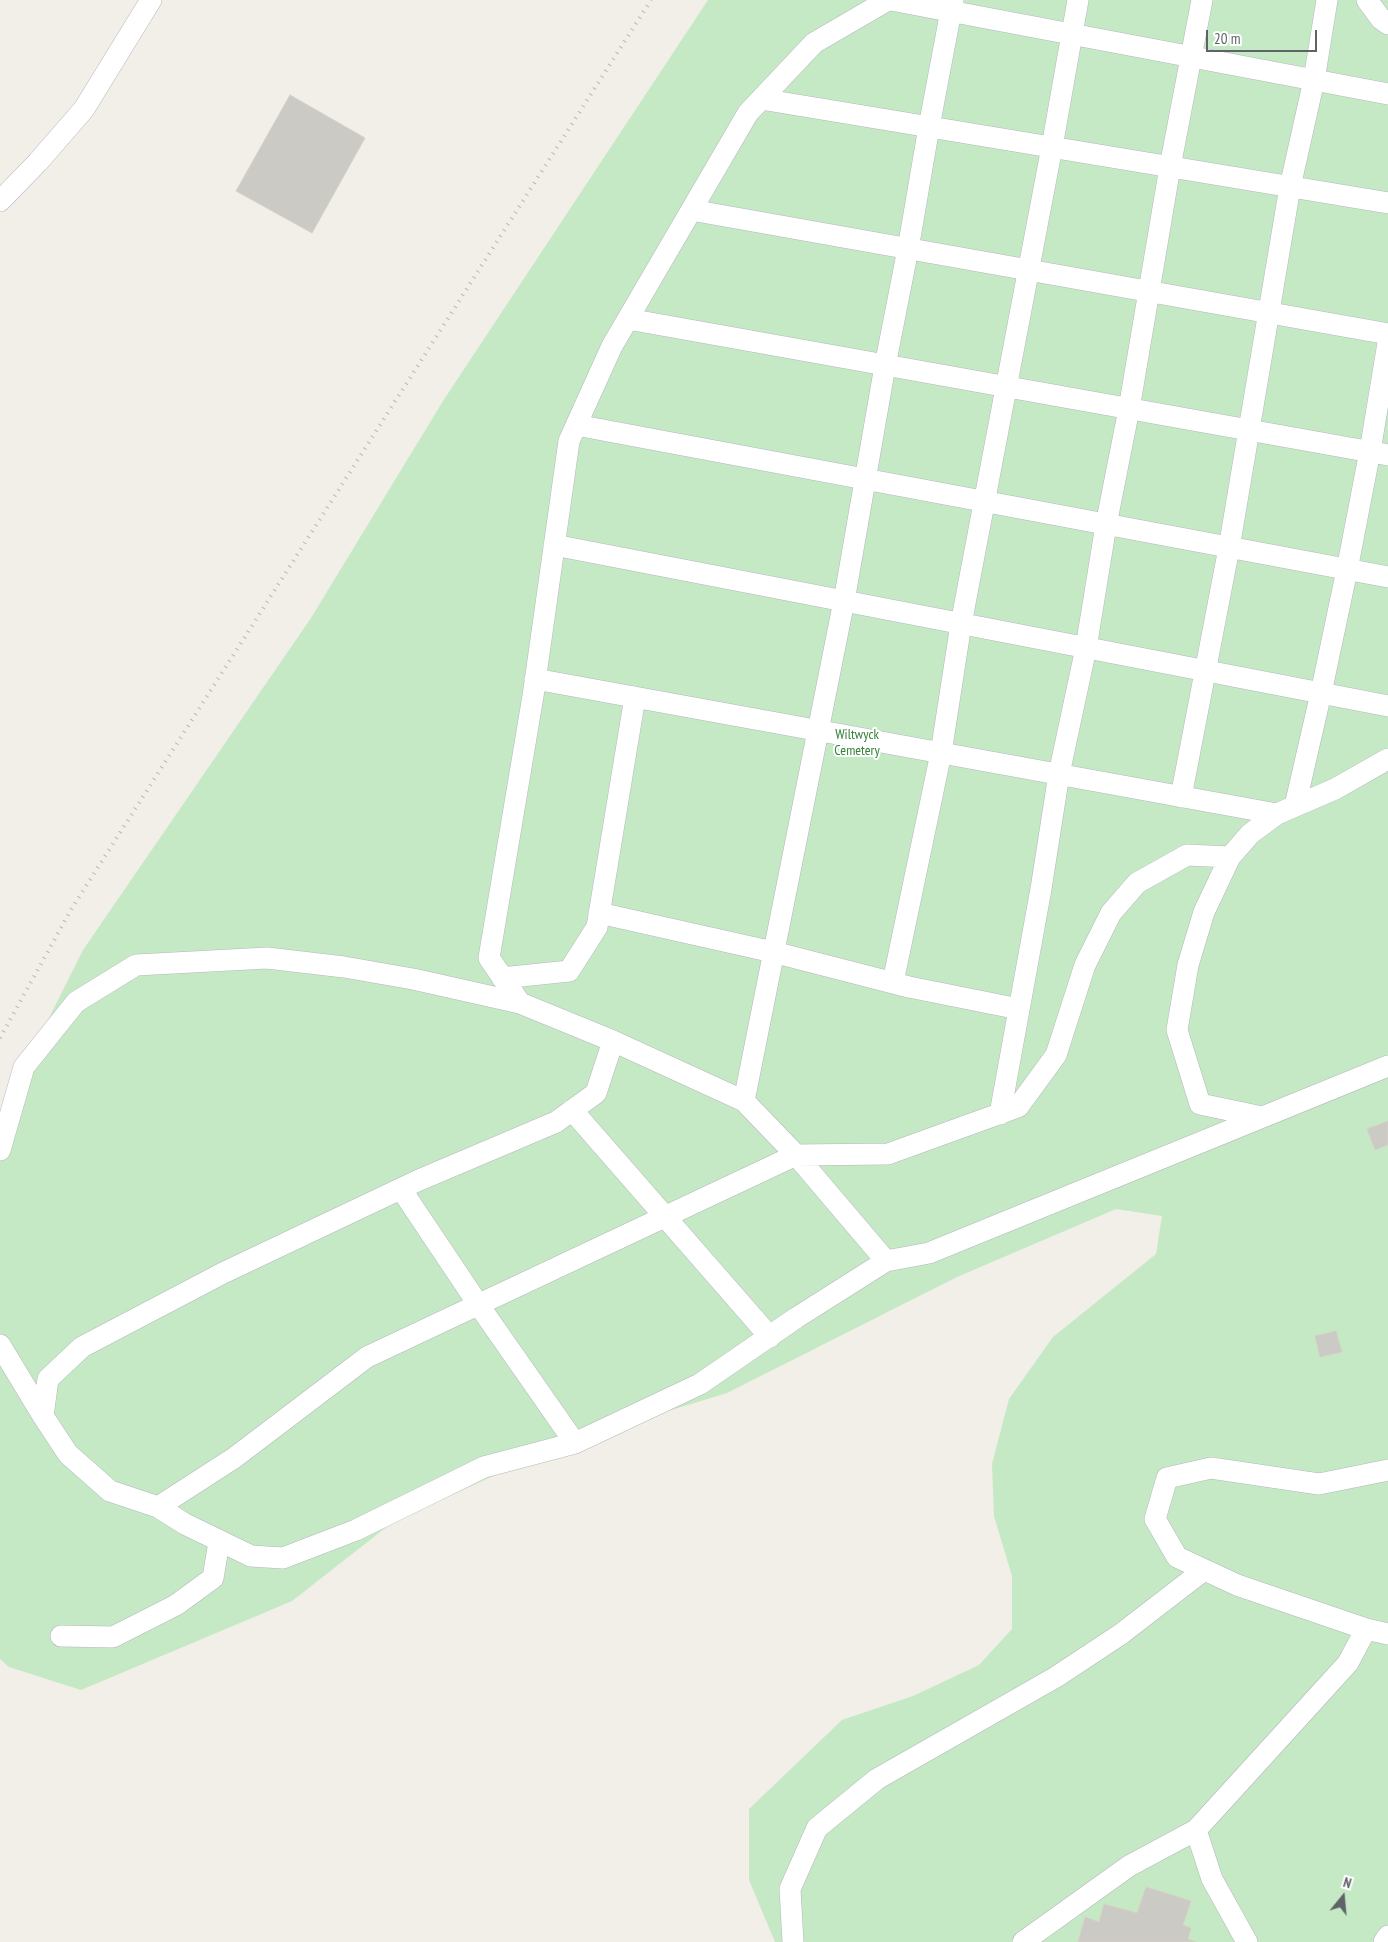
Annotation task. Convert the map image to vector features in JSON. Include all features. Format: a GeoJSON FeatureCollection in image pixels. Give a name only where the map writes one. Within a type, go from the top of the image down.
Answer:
{"type":"FeatureCollection","features":[{"type":"Feature","properties":{"kind":"lane"},"geometry":{"type":"LineString","coordinates":[[0,201],[38,162],[84,109],[151,0]]}},
{"type":"Feature","properties":{"kind":"lane"},"geometry":{"type":"LineString","coordinates":[[520,1003],[489,958],[535,679],[569,441],[612,346],[748,113],[814,42],[890,0],[952,6],[1071,34],[1388,94]]}},
{"type":"Feature","properties":{"kind":"lane"},"geometry":{"type":"LineString","coordinates":[[893,982],[941,753],[961,624],[1029,270],[1078,0]]}},
{"type":"Feature","properties":{"kind":"lane"},"geometry":{"type":"LineString","coordinates":[[1000,1114],[1041,890],[1059,774],[1086,648],[1170,167],[1202,0]]}},
{"type":"Feature","properties":{"kind":"lane"},"geometry":{"type":"LineString","coordinates":[[1181,797],[1229,548],[1290,187],[1314,80],[1327,0]]}},
{"type":"Feature","properties":{"kind":"lane"},"geometry":{"type":"LineString","coordinates":[[1367,0],[1381,20],[1388,24]]}},
{"type":"Feature","properties":{"kind":"lane"},"geometry":{"type":"LineString","coordinates":[[744,1101],[844,601],[885,366],[952,6]]}},
{"type":"Feature","properties":{"kind":"lane"},"geometry":{"type":"LineString","coordinates":[[761,99],[1388,203]]}},
{"type":"Feature","properties":{"kind":"lane"},"geometry":{"type":"LineString","coordinates":[[692,210],[1388,334]]}},
{"type":"Feature","properties":{"kind":"lane"},"geometry":{"type":"LineString","coordinates":[[628,319],[1379,453]]}},
{"type":"Feature","properties":{"kind":"lane"},"geometry":{"type":"LineString","coordinates":[[1286,810],[1321,694],[1346,570],[1379,453],[1388,343]]}},
{"type":"Feature","properties":{"kind":"lane"},"geometry":{"type":"LineString","coordinates":[[576,426],[1388,577]]}},
{"type":"Feature","properties":{"kind":"lane"},"geometry":{"type":"LineString","coordinates":[[554,545],[1388,706]]}},
{"type":"Feature","properties":{"kind":"lane"},"geometry":{"type":"LineString","coordinates":[[535,679],[1181,797],[1286,810]]}},
{"type":"Feature","properties":{"kind":"lane"},"geometry":{"type":"LineString","coordinates":[[502,978],[569,971],[597,927],[635,697]]}},
{"type":"Feature","properties":{"kind":"lane"},"geometry":{"type":"LineString","coordinates":[[1262,1117],[1200,1104],[1177,1030],[1188,965],[1204,912],[1230,857],[1250,834],[1286,810],[1335,789],[1388,759]]}},
{"type":"Feature","properties":{"kind":"lane"},"geometry":{"type":"LineString","coordinates":[[158,1507],[234,1458],[367,1357],[796,1155],[888,1154],[1018,1107],[1056,1055],[1085,965],[1111,913],[1137,883],[1187,855],[1230,857]]}},
{"type":"Feature","properties":{"kind":"lane"},"geometry":{"type":"LineString","coordinates":[[599,912],[893,982],[1019,1009]]}},
{"type":"Feature","properties":{"kind":"lane"},"geometry":{"type":"LineString","coordinates":[[0,1150],[24,1067],[76,1002],[136,965],[267,958],[344,967],[413,979],[520,1003],[612,1041],[744,1101],[796,1155],[886,1261]]}},
{"type":"Feature","properties":{"kind":"lane"},"geometry":{"type":"LineString","coordinates":[[43,1416],[48,1379],[82,1347],[222,1273],[401,1189],[556,1122],[596,1093],[612,1041]]}},
{"type":"Feature","properties":{"kind":"lane"},"geometry":{"type":"LineString","coordinates":[[0,1345],[68,1454],[110,1491],[158,1507],[219,1542],[251,1556],[283,1558],[356,1530],[484,1467],[576,1443],[700,1384],[886,1261],[929,1253],[1388,1066]]}},
{"type":"Feature","properties":{"kind":"lane"},"geometry":{"type":"LineString","coordinates":[[572,1110],[770,1336]]}},
{"type":"Feature","properties":{"kind":"lane"},"geometry":{"type":"LineString","coordinates":[[401,1189],[478,1304],[576,1443]]}},
{"type":"Feature","properties":{"kind":"lane"},"geometry":{"type":"LineString","coordinates":[[1388,1470],[1319,1484],[1211,1468],[1167,1478],[1155,1519],[1177,1557],[1238,1586],[1366,1629],[1388,1634]]}},
{"type":"Feature","properties":{"kind":"lane"},"geometry":{"type":"LineString","coordinates":[[61,1636],[113,1637],[176,1605],[213,1578],[219,1542]]}},
{"type":"Feature","properties":{"kind":"lane"},"geometry":{"type":"LineString","coordinates":[[793,1942],[790,1889],[817,1828],[876,1779],[1056,1677],[1121,1634],[1204,1570]]}},
{"type":"Feature","properties":{"kind":"lane"},"geometry":{"type":"LineString","coordinates":[[1023,1942],[1129,1866],[1196,1830],[1348,1663],[1366,1629]]}},
{"type":"Feature","properties":{"kind":"lane"},"geometry":{"type":"LineString","coordinates":[[1196,1830],[1212,1879],[1246,1942]]}},
{"type":"Feature","properties":{"kind":"lane"},"geometry":{"type":"LineString","coordinates":[[1384,1942],[1388,1936]]}},
{"type":"Feature","properties":{"kind":"green space","name":"Wiltwyck Cemetery"},"geometry":{"type":"Polygon","coordinates":[[[708,0],[1388,0],[1388,1942],[775,1942],[749,1880],[749,1809],[842,1720],[913,1696],[979,1665],[1012,1629],[1012,1576],[994,1516],[992,1464],[1009,1399],[1053,1337],[1156,1254],[1162,1216],[1116,1209],[957,1277],[727,1393],[655,1415],[526,1461],[393,1522],[292,1601],[81,1690],[9,1667],[0,1659],[0,1116],[83,950],[311,618],[443,401],[708,0]]]}},
{"type":"Feature","properties":{"kind":"building"},"geometry":{"type":"Polygon","coordinates":[[[290,95],[365,138],[312,233],[236,191],[290,95]]]}},
{"type":"Feature","properties":{"kind":"building"},"geometry":{"type":"Polygon","coordinates":[[[1388,1121],[1388,1145],[1375,1150],[1367,1129],[1388,1121]]]}},
{"type":"Feature","properties":{"kind":"building"},"geometry":{"type":"Polygon","coordinates":[[[1336,1331],[1342,1352],[1320,1357],[1315,1336],[1336,1331]]]}},
{"type":"Feature","properties":{"kind":"building"},"geometry":{"type":"Polygon","coordinates":[[[1146,1887],[1191,1901],[1183,1925],[1191,1928],[1188,1939],[1196,1942],[1078,1942],[1085,1917],[1099,1922],[1104,1904],[1137,1913],[1146,1887]]]}},
{"type":"Feature","properties":{"kind":"railway"},"geometry":{"type":"LineString","coordinates":[[0,1038],[72,908],[651,0]]}}]}
